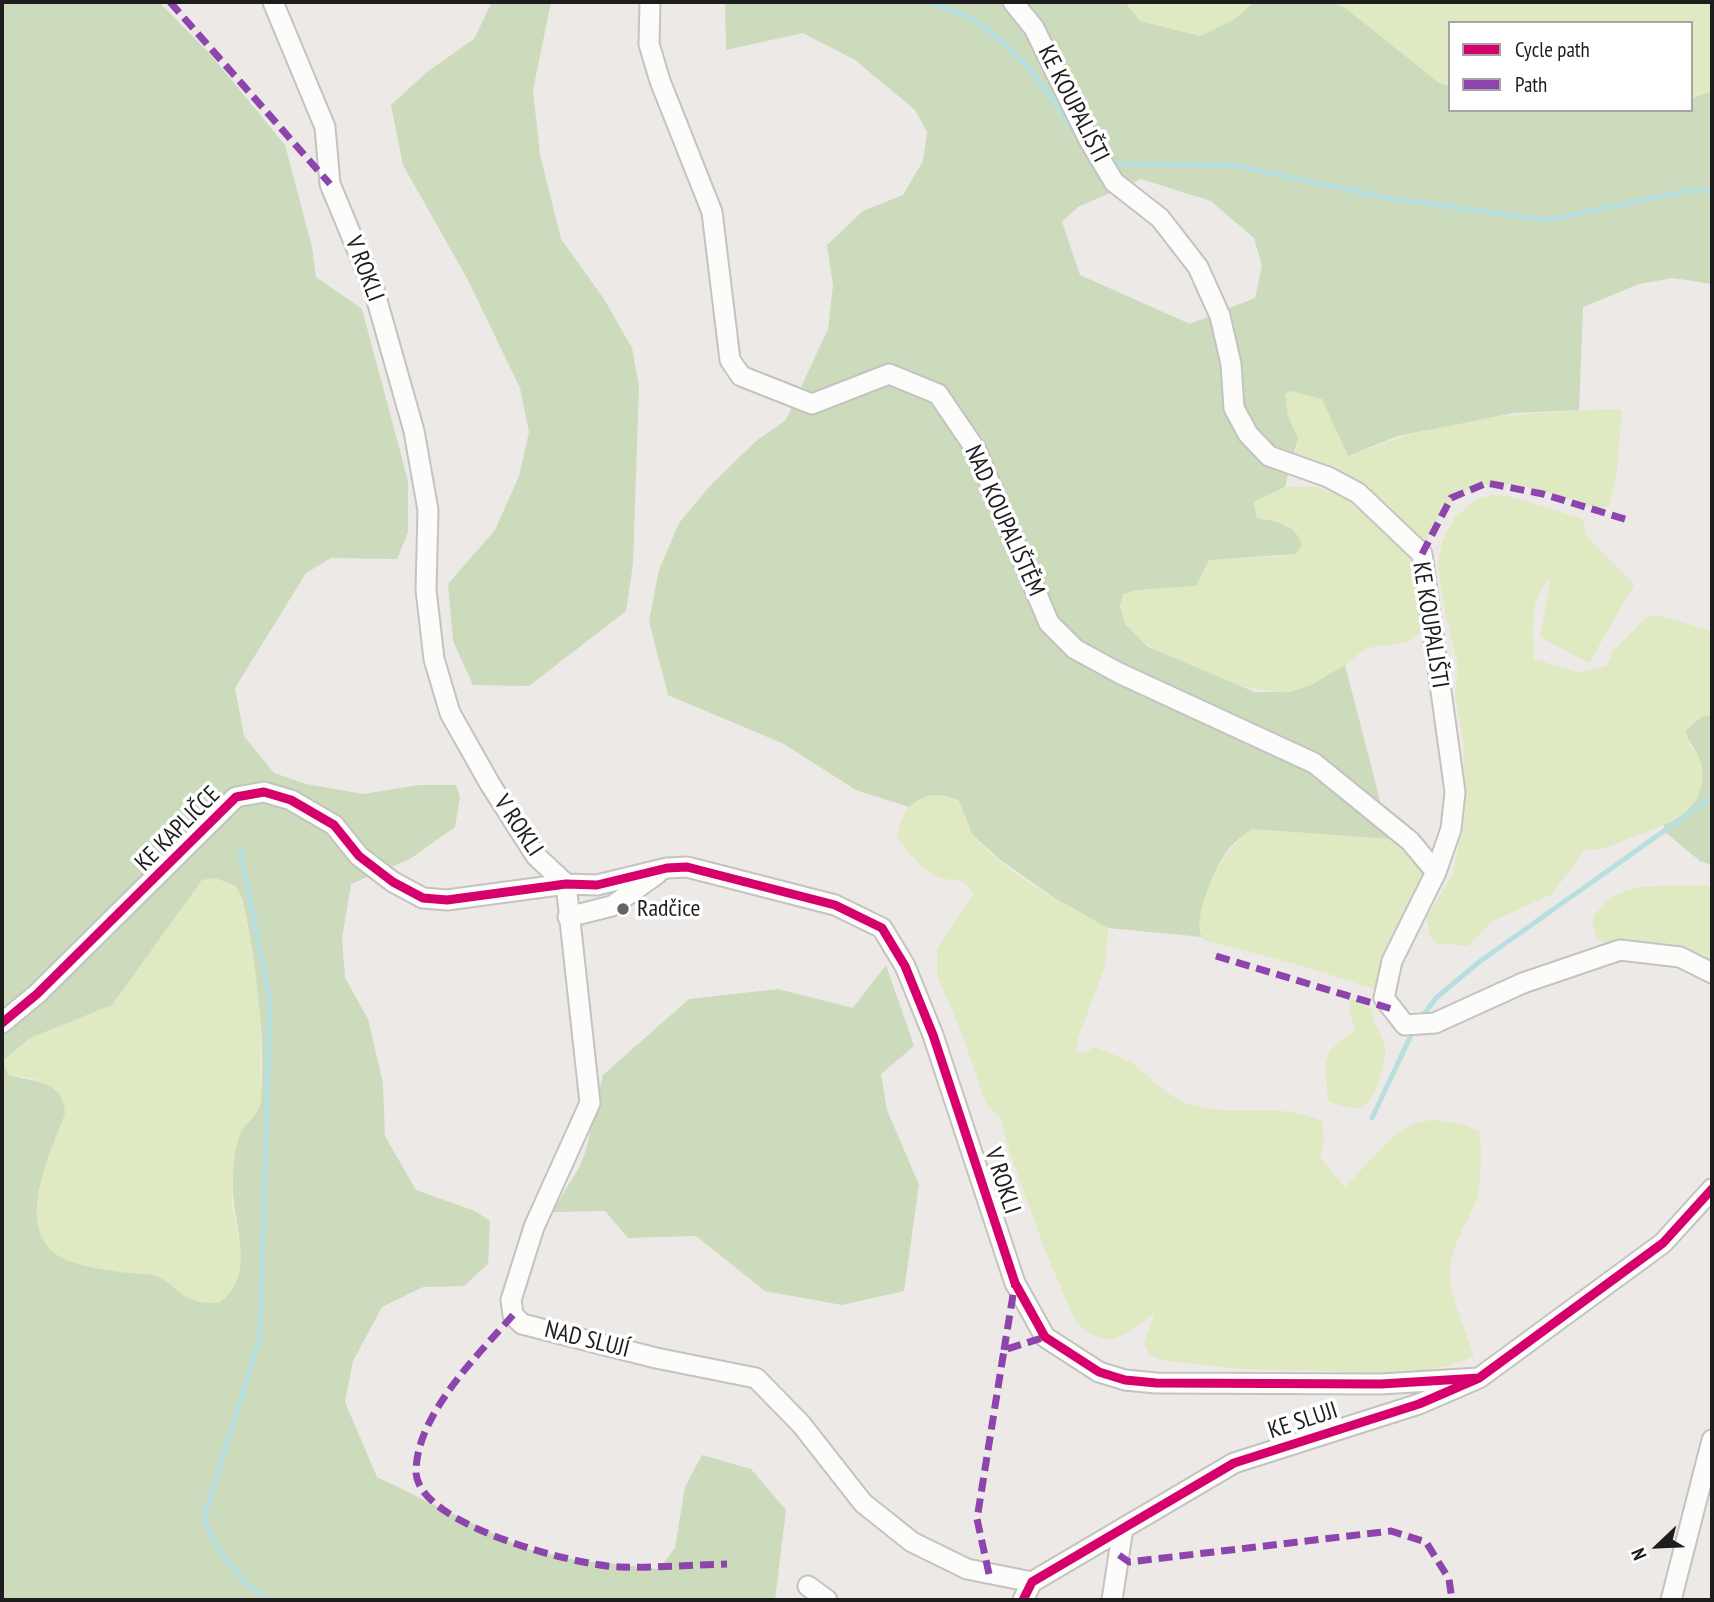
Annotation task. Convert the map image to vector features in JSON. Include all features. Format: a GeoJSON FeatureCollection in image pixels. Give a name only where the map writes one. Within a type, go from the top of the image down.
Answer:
{"type":"FeatureCollection","features":[{"type":"Feature","properties":{"kind":"street","name":"V ROKLI"},"geometry":{"type":"LineString","coordinates":[[272,2],[325,127],[330,184],[374,290],[414,431],[428,510],[426,590],[434,659],[450,713],[490,784],[536,856],[566,884],[597,885],[667,868],[687,867],[835,905],[882,928],[905,966],[933,1035],[1015,1283],[1045,1337],[1099,1372],[1125,1380],[1156,1383],[1381,1384],[1479,1378]]}},
{"type":"Feature","properties":{"kind":"street","name":"NAD KOUPALIŠTĚM"},"geometry":{"type":"LineString","coordinates":[[650,2],[649,44],[660,81],[712,212],[730,360],[741,376],[812,404],[889,374],[938,394],[976,450],[1049,623],[1075,649],[1119,673],[1314,763],[1409,841],[1436,872]]}},
{"type":"Feature","properties":{"kind":"street","name":"KE KOUPALIŠTI"},"geometry":{"type":"LineString","coordinates":[[1013,2],[1034,28],[1096,153],[1114,182],[1160,218],[1198,267],[1220,316],[1231,363],[1234,408],[1248,434],[1269,456],[1328,477],[1358,494],[1422,554],[1455,792],[1451,829],[1436,872],[1392,961],[1384,998],[1405,1025],[1435,1023],[1523,983],[1620,950],[1680,957],[1712,973]]}},
{"type":"Feature","properties":{"kind":"street","name":"KE KAPLIČCE"},"geometry":{"type":"LineString","coordinates":[[2,1023],[37,994],[236,797],[264,792],[291,800],[334,825],[359,856],[393,882],[423,898],[447,900],[566,884]]}},
{"type":"Feature","properties":{"kind":"street"},"geometry":{"type":"LineString","coordinates":[[568,917],[612,906],[667,868]]}},
{"type":"Feature","properties":{"kind":"street","name":"NAD SLUJÍ"},"geometry":{"type":"LineString","coordinates":[[566,884],[590,1103],[534,1227],[511,1300],[513,1315],[522,1324],[656,1358],[756,1378],[801,1424],[863,1503],[912,1542],[967,1569],[1027,1591]]}},
{"type":"Feature","properties":{"kind":"street","name":"KE SLUJI"},"geometry":{"type":"LineString","coordinates":[[1027,1591],[1123,1528],[1234,1463],[1419,1404],[1479,1378],[1663,1243],[1712,1189]]}},
{"type":"Feature","properties":{"kind":"street"},"geometry":{"type":"LineString","coordinates":[[1671,1600],[1712,1440]]}},
{"type":"Feature","properties":{"kind":"street"},"geometry":{"type":"LineString","coordinates":[[1112,1600],[1123,1528]]}},
{"type":"Feature","properties":{"kind":"street"},"geometry":{"type":"LineString","coordinates":[[808,1586],[827,1600]]}},
{"type":"Feature","properties":{"kind":"green space"},"geometry":{"type":"Polygon","coordinates":[[[2,2],[159,2],[211,55],[285,145],[312,247],[316,277],[362,309],[408,481],[408,532],[397,559],[331,558],[306,573],[235,688],[244,736],[274,773],[306,784],[363,794],[419,785],[456,785],[460,797],[455,827],[410,859],[351,884],[342,938],[345,978],[368,1019],[383,1083],[385,1136],[416,1190],[475,1211],[490,1221],[488,1264],[464,1286],[423,1287],[382,1307],[353,1361],[345,1402],[377,1477],[523,1548],[576,1560],[659,1569],[675,1548],[685,1487],[702,1455],[751,1469],[786,1510],[775,1600],[2,1600],[2,2]],[[215,878],[202,880],[112,1005],[30,1038],[3,1061],[8,1075],[46,1084],[59,1095],[63,1103],[65,1114],[43,1173],[38,1196],[37,1217],[41,1235],[52,1251],[86,1266],[152,1275],[169,1283],[186,1297],[219,1303],[231,1291],[241,1262],[233,1195],[237,1143],[261,1101],[259,1000],[243,900],[236,886],[215,878]]]}},
{"type":"Feature","properties":{"kind":"green space"},"geometry":{"type":"Polygon","coordinates":[[[492,2],[551,2],[533,90],[540,155],[561,239],[604,299],[632,348],[639,386],[633,564],[626,611],[529,686],[473,685],[453,641],[448,584],[495,530],[519,476],[529,432],[520,388],[468,280],[403,165],[391,105],[427,72],[474,39],[492,2]]]}},
{"type":"Feature","properties":{"kind":"green space"},"geometry":{"type":"Polygon","coordinates":[[[725,2],[1125,2],[1140,21],[1200,36],[1235,19],[1254,2],[1331,2],[1344,7],[1439,83],[1448,85],[1448,112],[1693,112],[1693,98],[1712,91],[1712,284],[1673,278],[1639,284],[1583,307],[1579,410],[1514,413],[1398,436],[1348,456],[1322,399],[1291,391],[1285,394],[1288,416],[1298,438],[1285,487],[1253,502],[1257,518],[1284,525],[1299,537],[1302,544],[1296,554],[1209,560],[1196,586],[1137,590],[1123,594],[1120,606],[1125,624],[1148,647],[1255,692],[1290,692],[1311,685],[1345,665],[1390,839],[1252,829],[1230,848],[1217,869],[1202,906],[1202,937],[1108,928],[1056,899],[999,859],[972,834],[959,801],[933,795],[921,798],[909,807],[856,790],[784,744],[668,695],[649,621],[659,570],[679,523],[709,487],[756,441],[786,420],[828,329],[833,286],[827,245],[863,211],[903,195],[923,161],[927,132],[915,110],[855,60],[803,33],[726,50],[725,2]],[[1141,179],[1078,207],[1062,222],[1080,275],[1190,324],[1255,298],[1262,266],[1254,238],[1211,201],[1141,179]]]}},
{"type":"Feature","properties":{"kind":"green space"},"geometry":{"type":"Polygon","coordinates":[[[1125,2],[1254,2],[1235,19],[1200,36],[1140,21],[1125,2]]]}},
{"type":"Feature","properties":{"kind":"green space"},"geometry":{"type":"Polygon","coordinates":[[[1331,2],[1712,2],[1712,91],[1693,98],[1693,21],[1448,21],[1448,85],[1439,83],[1344,7],[1331,2]]]}},
{"type":"Feature","properties":{"kind":"green space"},"geometry":{"type":"Polygon","coordinates":[[[1291,391],[1322,399],[1359,453],[1423,431],[1488,418],[1622,409],[1617,472],[1609,507],[1598,508],[1526,486],[1489,484],[1472,489],[1451,502],[1424,543],[1365,493],[1334,476],[1294,461],[1298,438],[1288,416],[1285,394],[1291,391]]]}},
{"type":"Feature","properties":{"kind":"green space"},"geometry":{"type":"Polygon","coordinates":[[[1285,487],[1318,487],[1346,499],[1403,546],[1420,573],[1426,627],[1406,642],[1366,649],[1320,682],[1290,692],[1273,692],[1227,681],[1177,662],[1137,637],[1123,618],[1123,594],[1137,590],[1196,586],[1209,560],[1284,556],[1289,525],[1257,518],[1253,502],[1285,487]]]}},
{"type":"Feature","properties":{"kind":"green space"},"geometry":{"type":"Polygon","coordinates":[[[1508,496],[1583,519],[1586,535],[1634,585],[1589,663],[1540,637],[1551,578],[1538,595],[1535,605],[1534,659],[1579,673],[1607,666],[1613,651],[1646,617],[1661,616],[1712,631],[1712,715],[1701,717],[1689,744],[1700,757],[1704,776],[1701,790],[1690,810],[1664,825],[1605,848],[1585,850],[1552,894],[1493,921],[1468,946],[1437,943],[1429,936],[1427,917],[1452,875],[1465,817],[1463,738],[1455,698],[1458,666],[1444,608],[1438,563],[1442,542],[1455,517],[1478,498],[1508,496]]]}},
{"type":"Feature","properties":{"kind":"green space"},"geometry":{"type":"Polygon","coordinates":[[[1712,715],[1712,865],[1700,861],[1664,831],[1664,825],[1690,808],[1700,791],[1700,760],[1686,731],[1701,717],[1712,715]]]}},
{"type":"Feature","properties":{"kind":"green space"},"geometry":{"type":"Polygon","coordinates":[[[942,793],[959,802],[972,833],[1003,864],[1055,899],[1108,928],[1105,966],[1078,1038],[1076,1051],[1084,1054],[1093,1047],[1121,1058],[1137,1067],[1167,1093],[1189,1104],[1222,1110],[1287,1112],[1322,1121],[1324,1138],[1320,1158],[1345,1187],[1388,1141],[1417,1123],[1434,1120],[1479,1131],[1479,1190],[1454,1249],[1450,1268],[1456,1307],[1474,1356],[1449,1366],[1406,1373],[1242,1369],[1161,1360],[1149,1354],[1144,1343],[1155,1312],[1128,1332],[1111,1340],[1090,1334],[1076,1323],[1043,1245],[1010,1153],[1000,1116],[987,1106],[962,1034],[937,975],[937,949],[973,895],[965,883],[937,876],[925,868],[897,838],[902,819],[916,801],[942,793]]]}},
{"type":"Feature","properties":{"kind":"green space"},"geometry":{"type":"Polygon","coordinates":[[[1252,829],[1390,839],[1413,857],[1425,883],[1377,990],[1303,966],[1204,940],[1200,927],[1200,912],[1204,896],[1220,864],[1252,829]]]}},
{"type":"Feature","properties":{"kind":"green space"},"geometry":{"type":"Polygon","coordinates":[[[215,878],[236,886],[243,900],[260,1000],[261,1105],[240,1134],[235,1157],[232,1203],[242,1256],[238,1285],[220,1303],[187,1297],[152,1275],[86,1266],[52,1251],[41,1235],[37,1217],[38,1196],[43,1173],[65,1114],[36,1079],[8,1075],[2,1062],[30,1038],[112,1005],[202,880],[215,878]]]}},
{"type":"Feature","properties":{"kind":"green space"},"geometry":{"type":"Polygon","coordinates":[[[1712,885],[1712,961],[1674,946],[1650,943],[1618,945],[1597,939],[1592,922],[1601,907],[1627,890],[1712,885]]]}},
{"type":"Feature","properties":{"kind":"green space"},"geometry":{"type":"Polygon","coordinates":[[[886,965],[914,1046],[881,1074],[887,1110],[919,1185],[904,1291],[842,1305],[765,1291],[696,1236],[628,1238],[605,1211],[552,1212],[579,1168],[586,1150],[603,1075],[689,999],[778,989],[853,1008],[886,965]]]}},
{"type":"Feature","properties":{"kind":"green space"},"geometry":{"type":"Polygon","coordinates":[[[1349,997],[1372,1009],[1385,1050],[1374,1093],[1365,1106],[1360,1108],[1328,1101],[1325,1064],[1330,1050],[1356,1029],[1350,1016],[1349,997]]]}},
{"type":"Feature","properties":{"kind":"waterway"},"geometry":{"type":"LineString","coordinates":[[927,2],[968,17],[1006,45],[1034,75],[1080,142]]}},
{"type":"Feature","properties":{"kind":"waterway"},"geometry":{"type":"LineString","coordinates":[[1109,164],[1233,165],[1388,198],[1547,220],[1693,190],[1712,191]]}},
{"type":"Feature","properties":{"kind":"waterway"},"geometry":{"type":"LineString","coordinates":[[1421,1018],[1436,998],[1479,962],[1712,797]]}},
{"type":"Feature","properties":{"kind":"waterway"},"geometry":{"type":"LineString","coordinates":[[240,849],[270,1001],[260,1337],[204,1518],[214,1542],[229,1564],[266,1600]]}},
{"type":"Feature","properties":{"kind":"waterway"},"geometry":{"type":"LineString","coordinates":[[1372,1118],[1414,1029]]}},
{"type":"Feature","properties":{"kind":"marked path"},"geometry":{"type":"LineString","coordinates":[[170,2],[330,184]]}},
{"type":"Feature","properties":{"kind":"marked path"},"geometry":{"type":"LineString","coordinates":[[1422,554],[1451,498],[1487,483],[1543,494],[1631,521]]}},
{"type":"Feature","properties":{"kind":"marked path"},"geometry":{"type":"LineString","coordinates":[[1216,956],[1392,1009]]}},
{"type":"Feature","properties":{"kind":"marked path"},"geometry":{"type":"LineString","coordinates":[[1004,1350],[1015,1283]]}},
{"type":"Feature","properties":{"kind":"marked path"},"geometry":{"type":"LineString","coordinates":[[513,1315],[451,1387],[426,1429],[416,1472],[423,1491],[442,1509],[470,1525],[502,1539],[570,1559],[620,1567],[727,1564]]}},
{"type":"Feature","properties":{"kind":"marked path"},"geometry":{"type":"LineString","coordinates":[[989,1574],[977,1519],[1004,1350],[1045,1337]]}},
{"type":"Feature","properties":{"kind":"marked path"},"geometry":{"type":"LineString","coordinates":[[1119,1555],[1129,1562],[1391,1531],[1426,1542],[1449,1579],[1452,1600]]}},
{"type":"Feature","properties":{"kind":"cycle path"},"geometry":{"type":"LineString","coordinates":[[2,1023],[37,994],[236,797],[264,792],[291,800],[334,825],[359,856],[393,882],[423,898],[447,900],[566,884],[597,885],[667,868],[687,867],[835,905],[882,928],[905,966],[933,1035],[1015,1283],[1045,1337],[1099,1372],[1125,1380],[1156,1383],[1381,1384],[1479,1378]]}},
{"type":"Feature","properties":{"kind":"cycle path"},"geometry":{"type":"LineString","coordinates":[[1023,1600],[1032,1582],[1234,1463],[1419,1404],[1479,1378],[1663,1243],[1712,1189]]}},
{"type":"Feature","properties":{"kind":"place","name":"Radčice"},"geometry":{"type":"Point","coordinates":[623,909]}}]}
